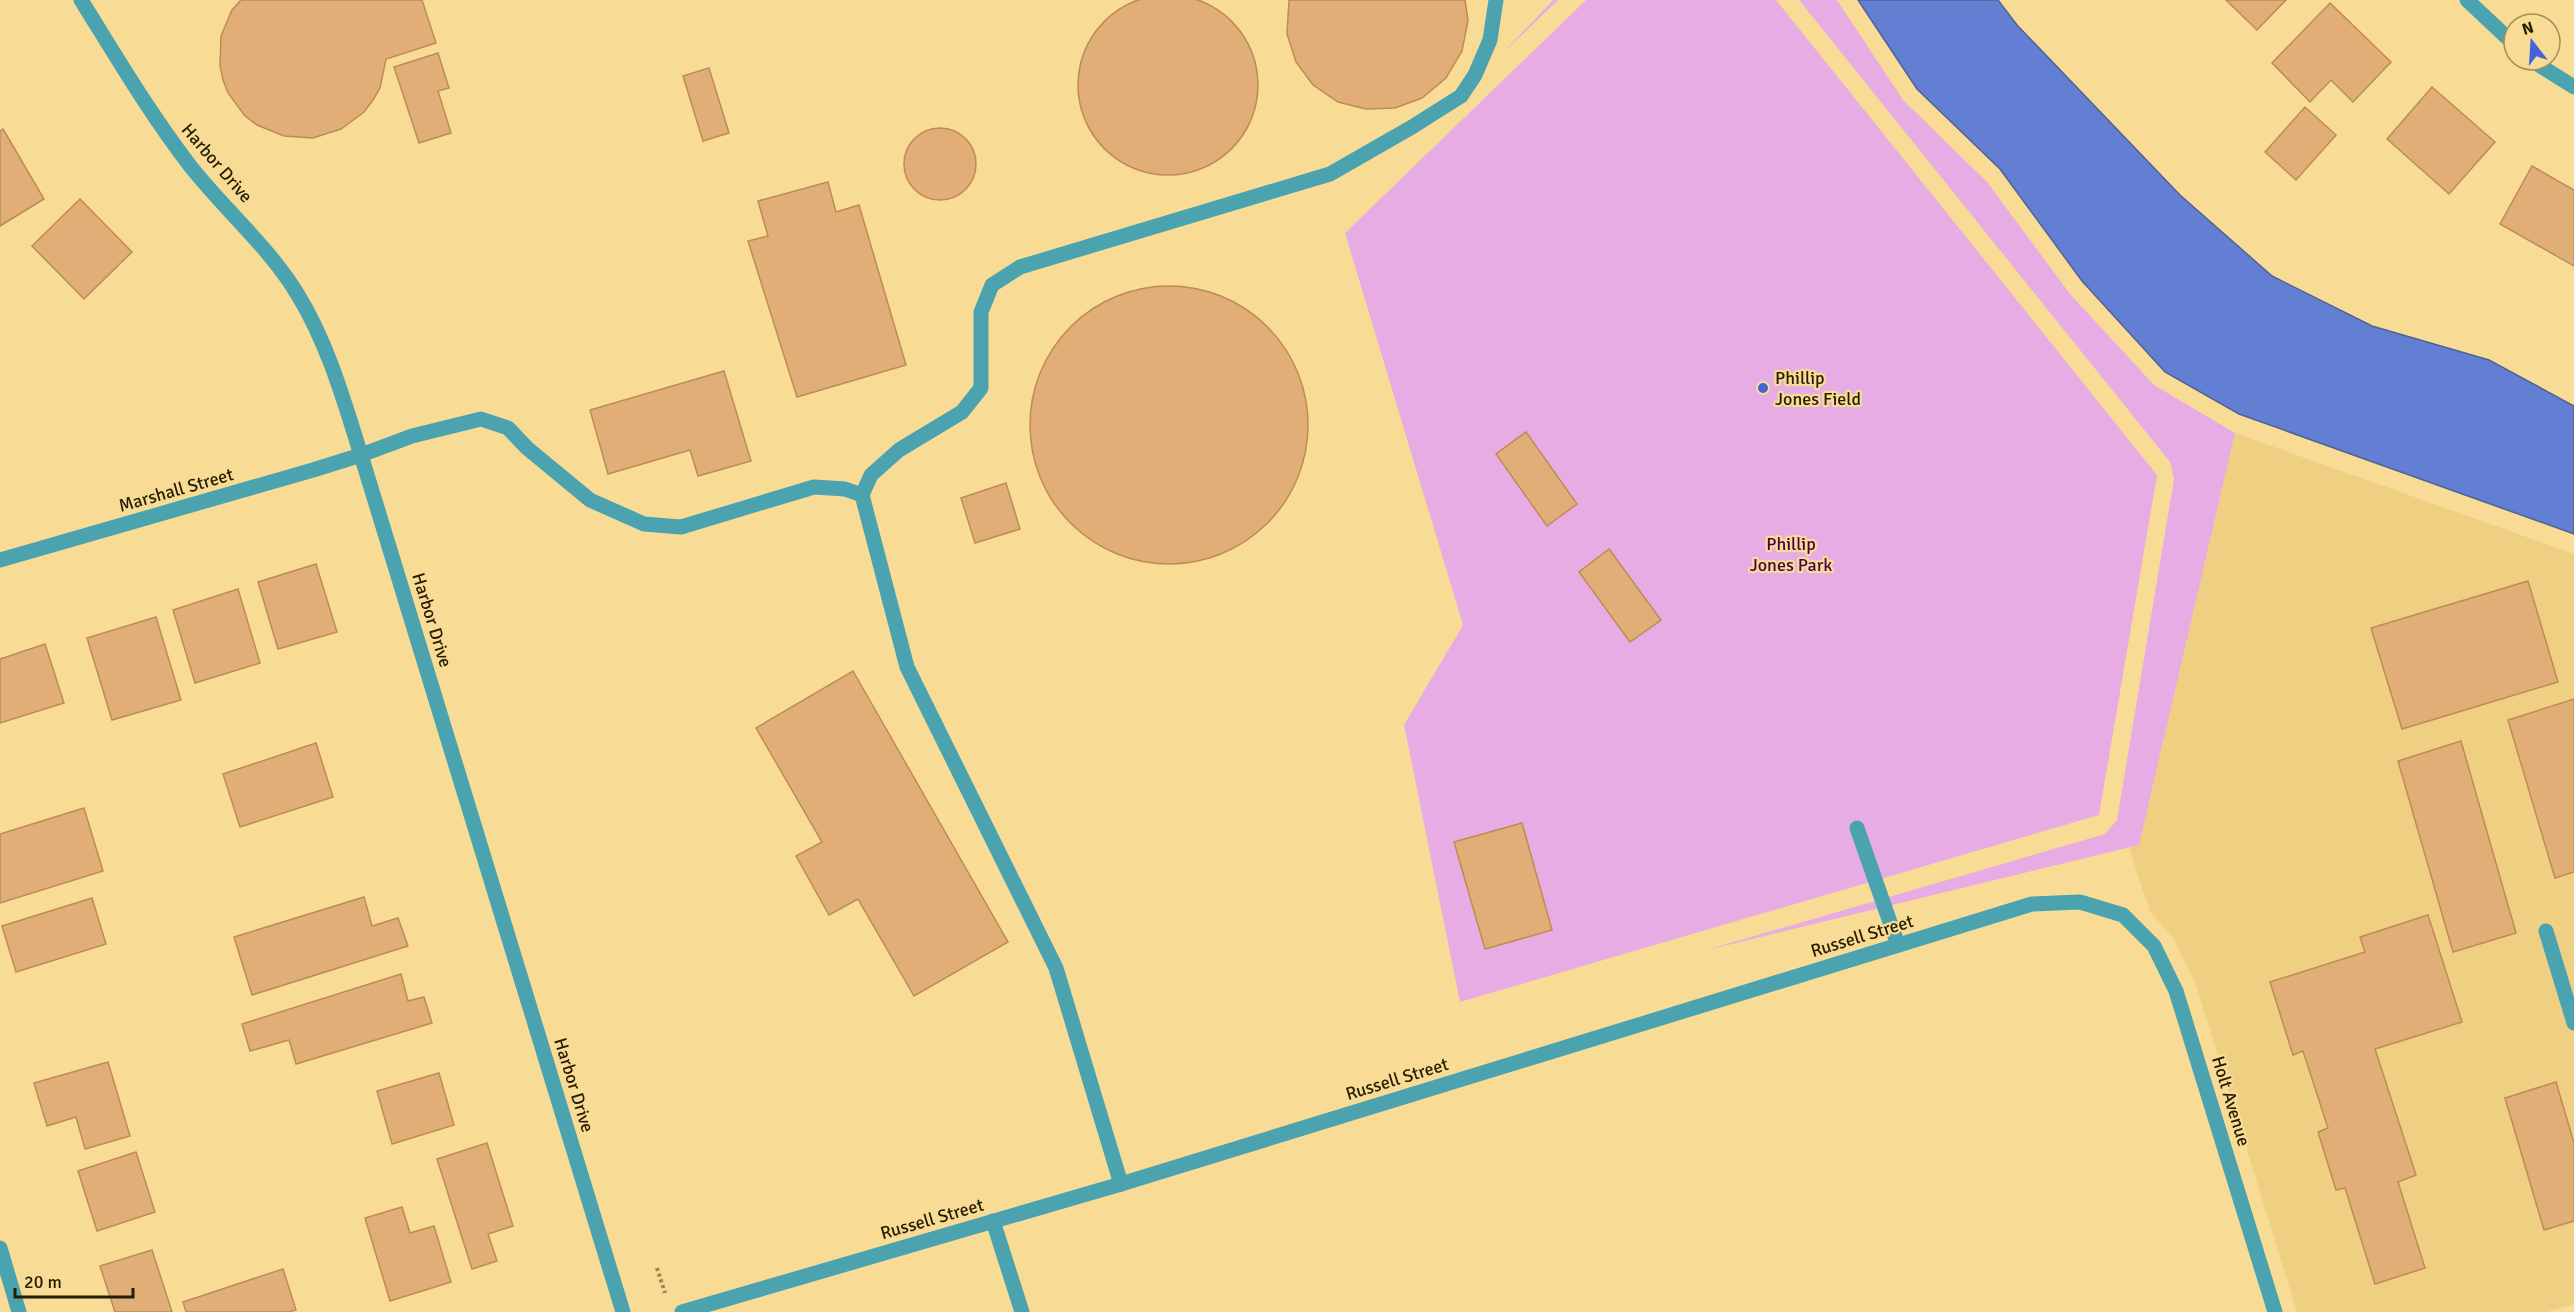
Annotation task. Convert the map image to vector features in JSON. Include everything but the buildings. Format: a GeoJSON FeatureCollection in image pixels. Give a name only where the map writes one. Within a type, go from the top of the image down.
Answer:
{"type":"FeatureCollection","features":[{"type":"Feature","properties":{"kind":"street","name":"Harbor Drive"},"geometry":{"type":"LineString","coordinates":[[81,0],[171,141],[194,170],[255,236],[299,296],[322,342],[362,455],[623,1312]]}},
{"type":"Feature","properties":{"kind":"street"},"geometry":{"type":"LineString","coordinates":[[1121,1184],[1056,968],[907,667],[862,495],[871,475],[899,450],[962,412],[981,388],[981,312],[992,285],[1020,267],[1330,174],[1371,151],[1461,96],[1475,75],[1490,40],[1496,0]]}},
{"type":"Feature","properties":{"kind":"street"},"geometry":{"type":"LineString","coordinates":[[2467,0],[2502,33]]}},
{"type":"Feature","properties":{"kind":"street"},"geometry":{"type":"LineString","coordinates":[[2550,72],[2574,87]]}},
{"type":"Feature","properties":{"kind":"street","name":"Marshall Street"},"geometry":{"type":"LineString","coordinates":[[0,560],[362,455],[412,436],[482,419],[508,428],[527,448],[590,500],[644,524],[681,527],[814,487],[845,489],[862,495]]}},
{"type":"Feature","properties":{"kind":"street"},"geometry":{"type":"LineString","coordinates":[[1857,828],[1898,945]]}},
{"type":"Feature","properties":{"kind":"street","name":"Russell Street"},"geometry":{"type":"LineString","coordinates":[[682,1312],[1121,1184],[2032,904],[2080,902],[2123,915]]}},
{"type":"Feature","properties":{"kind":"street","name":"Holt Avenue"},"geometry":{"type":"LineString","coordinates":[[2123,915],[2154,946],[2176,991],[2275,1312]]}},
{"type":"Feature","properties":{"kind":"street"},"geometry":{"type":"LineString","coordinates":[[2546,931],[2574,1023]]}},
{"type":"Feature","properties":{"kind":"street"},"geometry":{"type":"LineString","coordinates":[[993,1221],[1022,1312]]}},
{"type":"Feature","properties":{"kind":"street"},"geometry":{"type":"LineString","coordinates":[[0,1248],[19,1312]]}},
{"type":"Feature","properties":{"kind":"shaded area"},"geometry":{"type":"Polygon","coordinates":[[[2235,433],[2574,554],[2574,1304],[2547,1312],[2297,1312],[2196,985],[2172,936],[2149,911],[2129,847],[2139,844],[2235,433]]]}},
{"type":"Feature","properties":{"kind":"green space"},"geometry":{"type":"Polygon","coordinates":[[[1553,0],[1558,0],[1501,55],[1553,0]]]}},
{"type":"Feature","properties":{"kind":"green space","name":"Phillip Jones Park"},"geometry":{"type":"Polygon","coordinates":[[[1586,0],[1776,0],[2157,475],[2099,815],[1460,1002],[1404,725],[1463,625],[1345,233],[1586,0]]]}},
{"type":"Feature","properties":{"kind":"green space"},"geometry":{"type":"Polygon","coordinates":[[[1799,0],[1837,0],[1903,100],[1987,182],[2070,294],[2154,385],[2235,433],[2139,845],[1703,951],[2105,834],[2117,820],[2174,479],[2170,462],[1799,0]]]}},
{"type":"Feature","properties":{"kind":"water"},"geometry":{"type":"Polygon","coordinates":[[[1858,0],[1998,0],[2017,25],[2180,195],[2272,276],[2372,326],[2489,360],[2574,406],[2574,534],[2239,414],[2165,372],[2082,281],[2000,169],[1917,89],[1858,0]]]}},
{"type":"Feature","properties":{"kind":"place","name":"Phillip Jones Field"},"geometry":{"type":"Point","coordinates":[1763,388]}}]}
